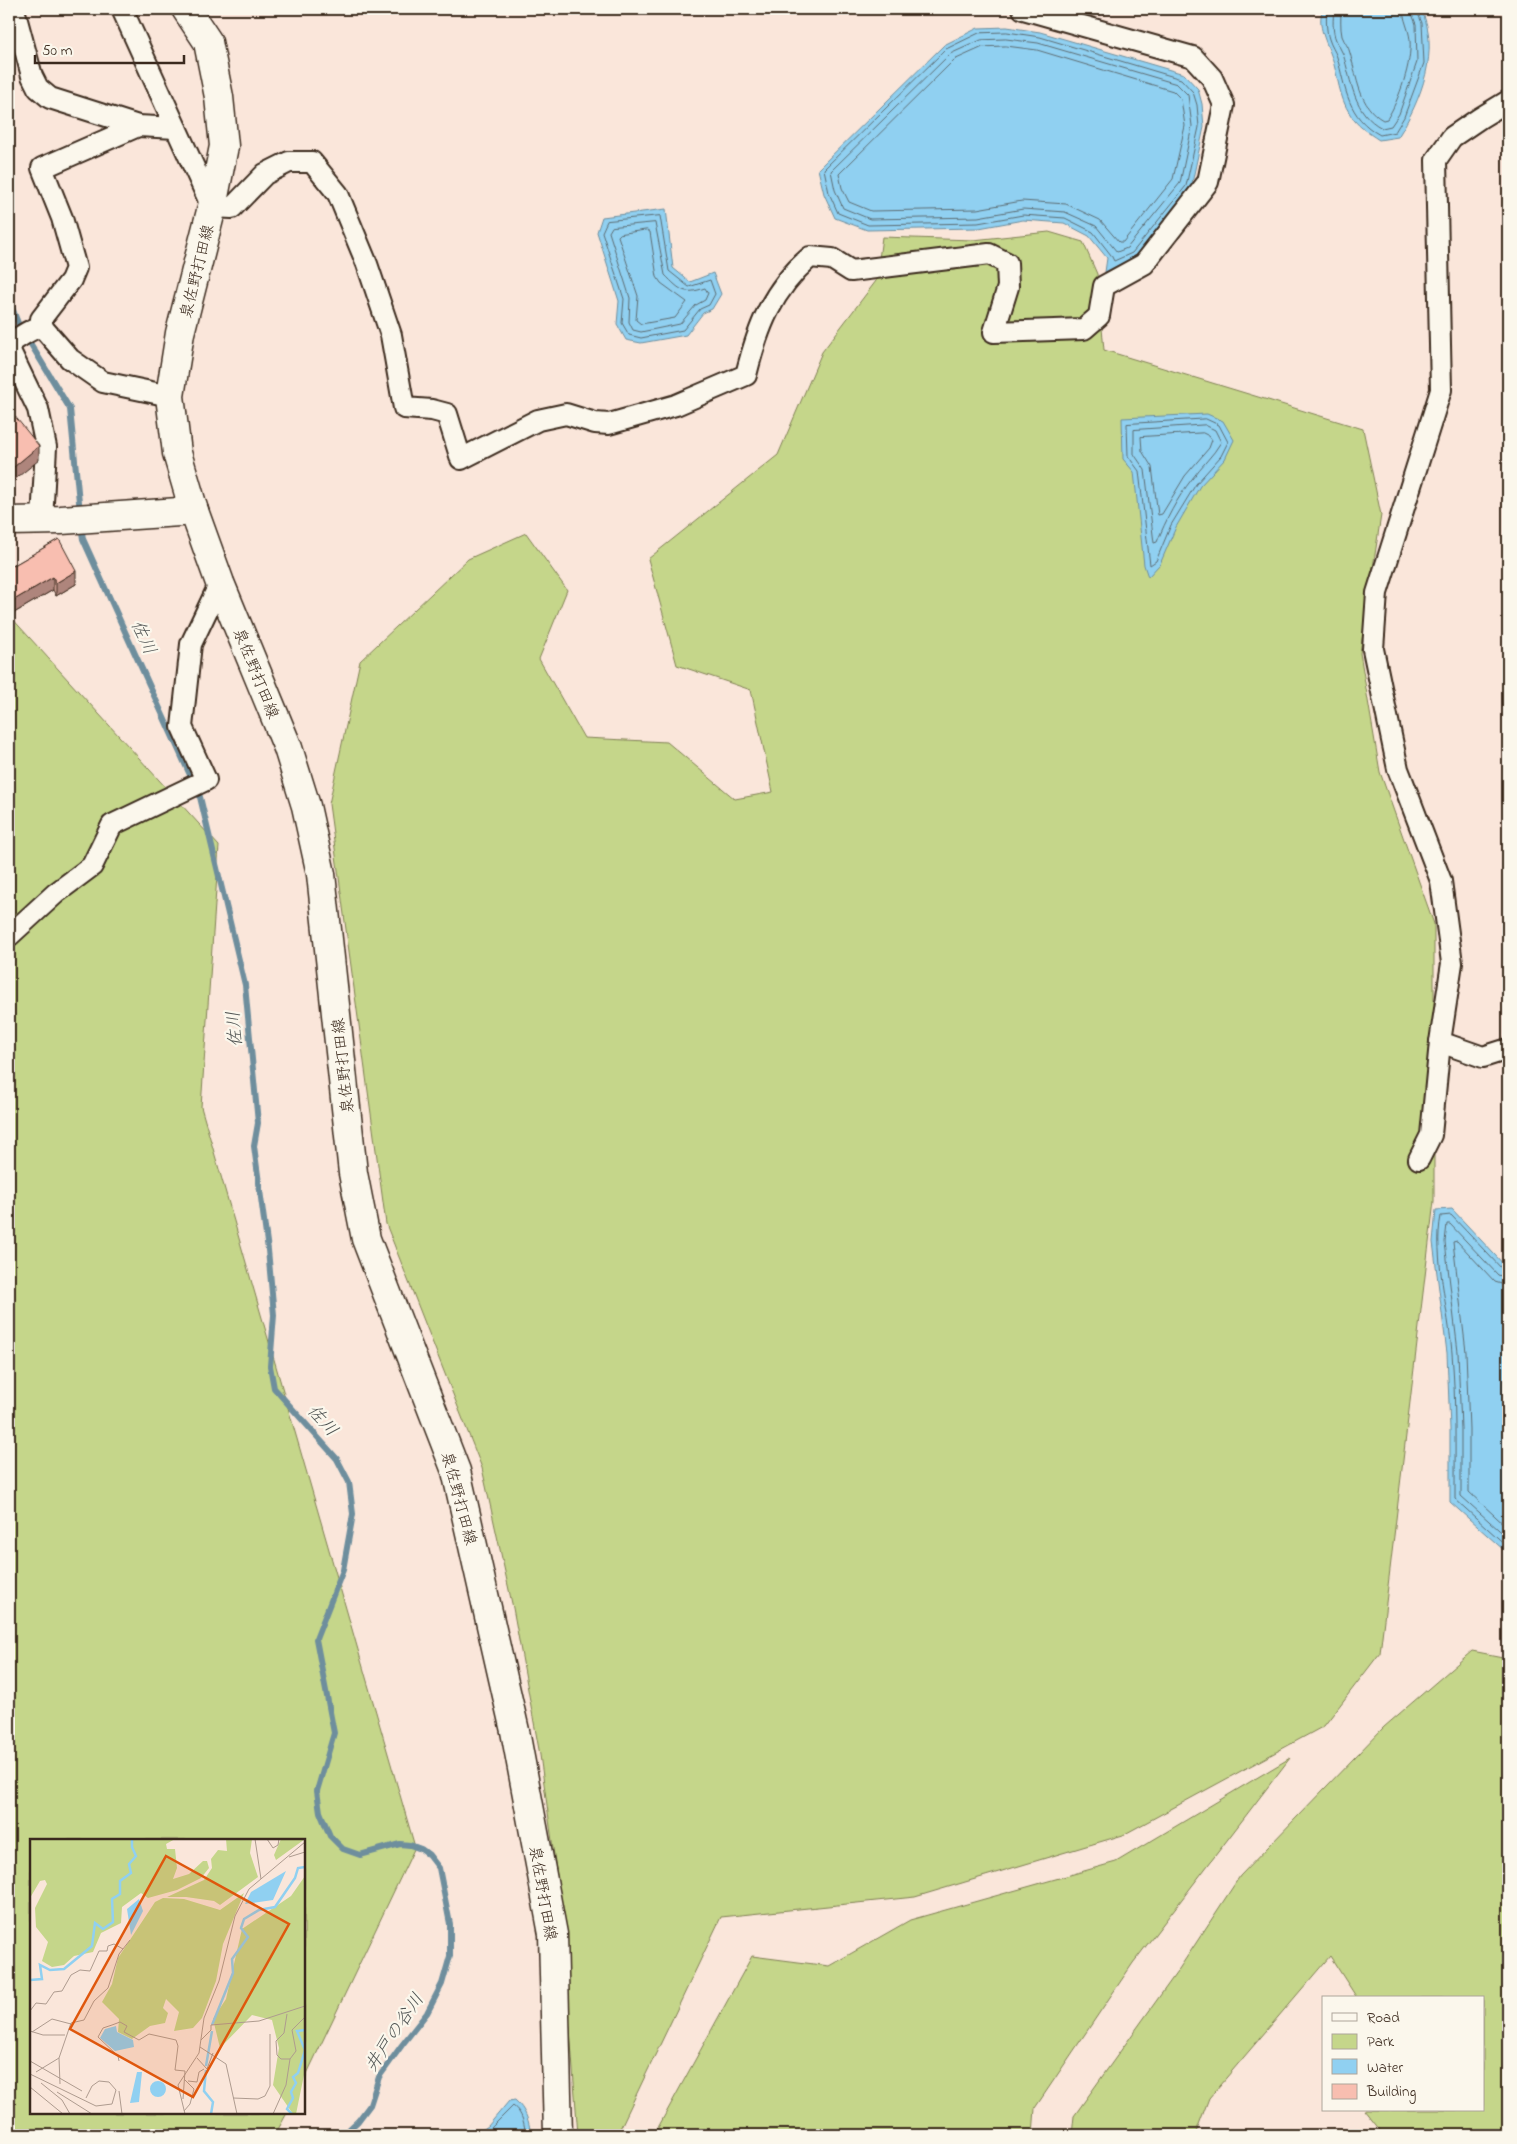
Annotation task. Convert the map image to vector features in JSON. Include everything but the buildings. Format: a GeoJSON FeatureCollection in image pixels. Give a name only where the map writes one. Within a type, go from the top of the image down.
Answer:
{"type":"FeatureCollection","features":[{"type":"Feature","properties":{"kind":"main road","name":"泉佐野打田線"},"geometry":{"type":"LineString","coordinates":[[186,9],[208,42],[219,97],[224,146],[212,207],[180,333],[170,396],[177,453],[194,511],[220,583],[288,748],[306,806],[321,874],[353,1173],[366,1239],[456,1471],[516,1731],[553,1934],[558,2135]]}},
{"type":"Feature","properties":{"kind":"main road"},"geometry":{"type":"LineString","coordinates":[[9,522],[194,511]]}},
{"type":"Feature","properties":{"kind":"street"},"geometry":{"type":"LineString","coordinates":[[14,9],[32,76],[38,88],[50,98],[138,126],[176,128]]}},
{"type":"Feature","properties":{"kind":"street"},"geometry":{"type":"LineString","coordinates":[[122,9],[212,207],[232,208],[264,174],[289,162],[312,162],[338,194],[368,264],[391,335],[404,408],[432,410],[447,414],[461,460],[538,420],[566,414],[595,423],[609,424],[676,405],[746,375],[752,352],[773,298],[792,273],[810,257],[832,259],[851,271],[989,254],[1007,262],[1008,287],[994,332],[1084,329],[1099,316],[1104,286],[1144,264],[1208,182],[1224,105],[1212,78],[1193,57],[1023,9]]}},
{"type":"Feature","properties":{"kind":"street"},"geometry":{"type":"LineString","coordinates":[[1419,1159],[1431,1135],[1440,1042],[1452,962],[1441,881],[1398,769],[1373,649],[1377,593],[1441,390],[1436,160],[1452,137],[1508,101]]}},
{"type":"Feature","properties":{"kind":"street"},"geometry":{"type":"LineString","coordinates":[[39,329],[41,320],[71,280],[76,268],[65,227],[42,168],[138,126]]}},
{"type":"Feature","properties":{"kind":"street"},"geometry":{"type":"LineString","coordinates":[[39,329],[16,339],[10,346],[38,409],[46,447],[52,520]]}},
{"type":"Feature","properties":{"kind":"street"},"geometry":{"type":"LineString","coordinates":[[39,329],[70,358],[103,382],[170,396]]}},
{"type":"Feature","properties":{"kind":"street"},"geometry":{"type":"LineString","coordinates":[[9,936],[56,893],[92,866],[112,825],[206,780],[182,726],[191,644],[220,583]]}},
{"type":"Feature","properties":{"kind":"street"},"geometry":{"type":"LineString","coordinates":[[1440,1042],[1483,1057],[1508,1049]]}},
{"type":"Feature","properties":{"kind":"green space"},"geometry":{"type":"Polygon","coordinates":[[[1049,232],[1083,242],[1097,274],[1104,350],[1363,429],[1381,515],[1360,653],[1380,772],[1434,924],[1434,1201],[1380,1653],[1324,1726],[1123,1835],[915,1897],[721,1917],[617,2135],[578,2135],[560,1898],[540,1755],[513,1608],[482,1468],[386,1224],[329,804],[360,661],[468,559],[526,533],[567,590],[539,659],[584,738],[667,742],[735,799],[773,792],[751,690],[677,665],[648,559],[778,455],[822,352],[876,281],[882,237],[973,240],[1049,232]]]}},
{"type":"Feature","properties":{"kind":"green space"},"geometry":{"type":"Polygon","coordinates":[[[9,615],[219,846],[201,1107],[415,1847],[305,2078],[305,1839],[30,1839],[30,2114],[286,2114],[275,2135],[9,2135],[9,615]]]}},
{"type":"Feature","properties":{"kind":"green space"},"geometry":{"type":"Polygon","coordinates":[[[1472,1651],[1508,1658],[1508,2135],[1384,2135],[1366,2112],[1484,2112],[1484,1996],[1356,1996],[1330,1956],[1209,2098],[1195,2135],[1072,2135],[1074,2116],[1177,1972],[1240,1876],[1384,1727],[1472,1651]]]}},
{"type":"Feature","properties":{"kind":"green space"},"geometry":{"type":"Polygon","coordinates":[[[1290,1758],[1133,1963],[1035,2108],[1033,2135],[654,2135],[752,1956],[829,1966],[910,1920],[1116,1862],[1290,1758]]]}},
{"type":"Feature","properties":{"kind":"water"},"geometry":{"type":"Polygon","coordinates":[[[1323,9],[1421,9],[1427,25],[1429,58],[1421,91],[1398,137],[1379,140],[1359,125],[1350,114],[1343,101],[1332,58],[1321,28],[1323,9]]]}},
{"type":"Feature","properties":{"kind":"water"},"geometry":{"type":"Polygon","coordinates":[[[1007,27],[1040,32],[1184,74],[1198,89],[1202,104],[1204,127],[1191,188],[1135,257],[1105,272],[1107,258],[1089,236],[1064,223],[1023,220],[979,228],[867,230],[835,218],[824,194],[818,169],[944,45],[978,28],[1007,27]]]}},
{"type":"Feature","properties":{"kind":"water"},"geometry":{"type":"Polygon","coordinates":[[[666,209],[673,268],[690,282],[713,273],[721,294],[712,309],[703,313],[686,335],[641,343],[626,340],[617,324],[619,301],[597,232],[602,217],[666,209]]]}},
{"type":"Feature","properties":{"kind":"water"},"geometry":{"type":"Polygon","coordinates":[[[1207,414],[1223,421],[1234,440],[1225,459],[1200,486],[1176,527],[1160,564],[1148,577],[1144,565],[1134,472],[1123,459],[1122,418],[1207,414]]]}},
{"type":"Feature","properties":{"kind":"water"},"geometry":{"type":"Polygon","coordinates":[[[1452,1209],[1508,1269],[1508,1570],[1505,1551],[1450,1502],[1447,1353],[1433,1242],[1436,1210],[1452,1209]]]}},
{"type":"Feature","properties":{"kind":"water"},"geometry":{"type":"Polygon","coordinates":[[[515,2100],[526,2116],[531,2135],[475,2135],[488,2126],[509,2101],[515,2100]]]}},
{"type":"Feature","properties":{"kind":"waterway","name":"佐川"},"geometry":{"type":"LineString","coordinates":[[9,300],[18,323],[70,409],[80,512]]}},
{"type":"Feature","properties":{"kind":"waterway","name":"佐川"},"geometry":{"type":"LineString","coordinates":[[81,525],[83,539],[200,797],[245,985],[258,1123],[254,1146],[268,1250],[274,1315],[270,1366],[274,1388],[337,1459],[349,1482],[353,1514],[343,1570],[316,1639],[334,1733],[317,1791],[320,1812],[330,1836],[343,1849],[360,1855],[400,1844],[421,1849],[429,1855],[439,1868],[450,1924],[450,1956],[442,1984],[427,2013],[379,2077],[370,2105],[358,2121],[343,2135]]}},
{"type":"Feature","properties":{"kind":"water label","name":"井戸の谷川"},"geometry":{"type":"Point","coordinates":[394,2032]}}]}
